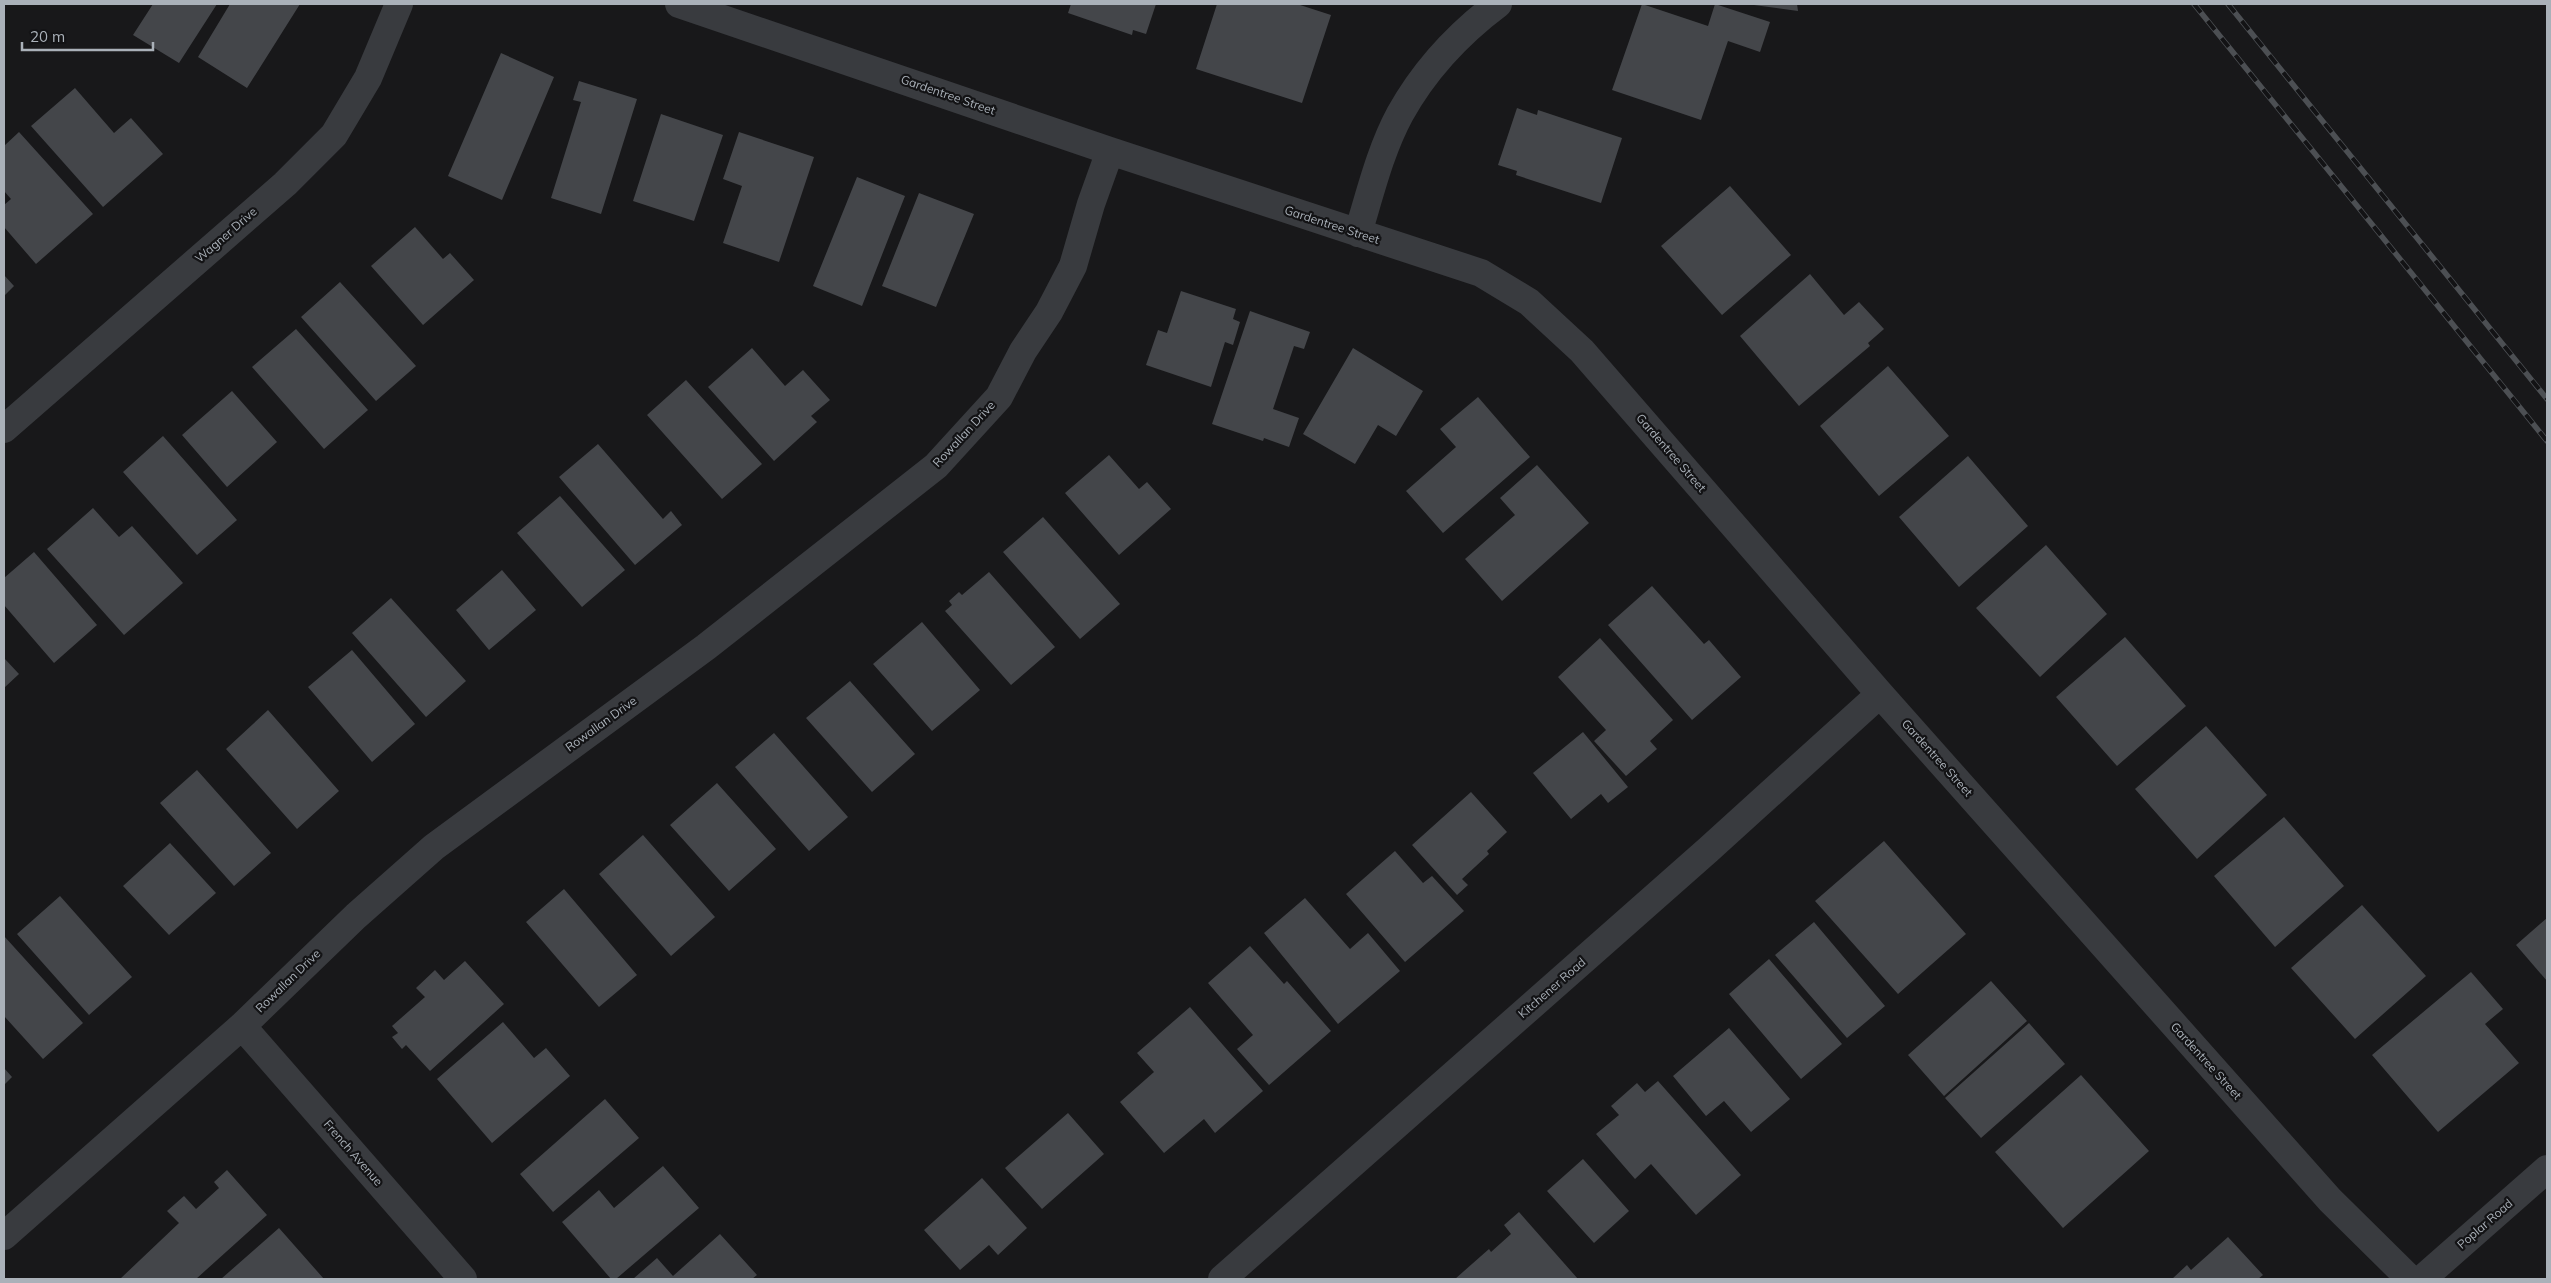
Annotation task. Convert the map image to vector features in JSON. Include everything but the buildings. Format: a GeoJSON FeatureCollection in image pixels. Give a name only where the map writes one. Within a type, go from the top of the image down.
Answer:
{"type":"FeatureCollection","features":[{"type":"Feature","properties":{"kind":"street","name":"Wagner Drive"},"geometry":{"type":"LineString","coordinates":[[4,429],[285,184],[334,135],[368,78],[399,4]]}},
{"type":"Feature","properties":{"kind":"street","name":"Gardentree Street"},"geometry":{"type":"LineString","coordinates":[[679,4],[1110,151],[1481,273],[1529,302],[1582,351],[1880,694],[2330,1200],[2410,1279]]}},
{"type":"Feature","properties":{"kind":"street"},"geometry":{"type":"LineString","coordinates":[[1358,233],[1379,164],[1400,115],[1449,44],[1498,4]]}},
{"type":"Feature","properties":{"kind":"street","name":"Rowallan Drive"},"geometry":{"type":"LineString","coordinates":[[4,1236],[242,1026],[356,916],[434,847],[706,647],[936,466],[999,397],[1023,352],[1049,312],[1073,266],[1091,204],[1110,151]]}},
{"type":"Feature","properties":{"kind":"street","name":"Kitchener Road"},"geometry":{"type":"LineString","coordinates":[[1222,1279],[1708,850],[1880,694]]}},
{"type":"Feature","properties":{"kind":"street","name":"French Avenue"},"geometry":{"type":"LineString","coordinates":[[242,1026],[463,1279]]}},
{"type":"Feature","properties":{"kind":"street","name":"Poplar Road"},"geometry":{"type":"LineString","coordinates":[[2422,1279],[2547,1169]]}},
{"type":"Feature","properties":{"kind":"railway"},"geometry":{"type":"LineString","coordinates":[[2194,4],[2547,441]]}},
{"type":"Feature","properties":{"kind":"railway"},"geometry":{"type":"LineString","coordinates":[[2228,4],[2547,399]]}}]}
